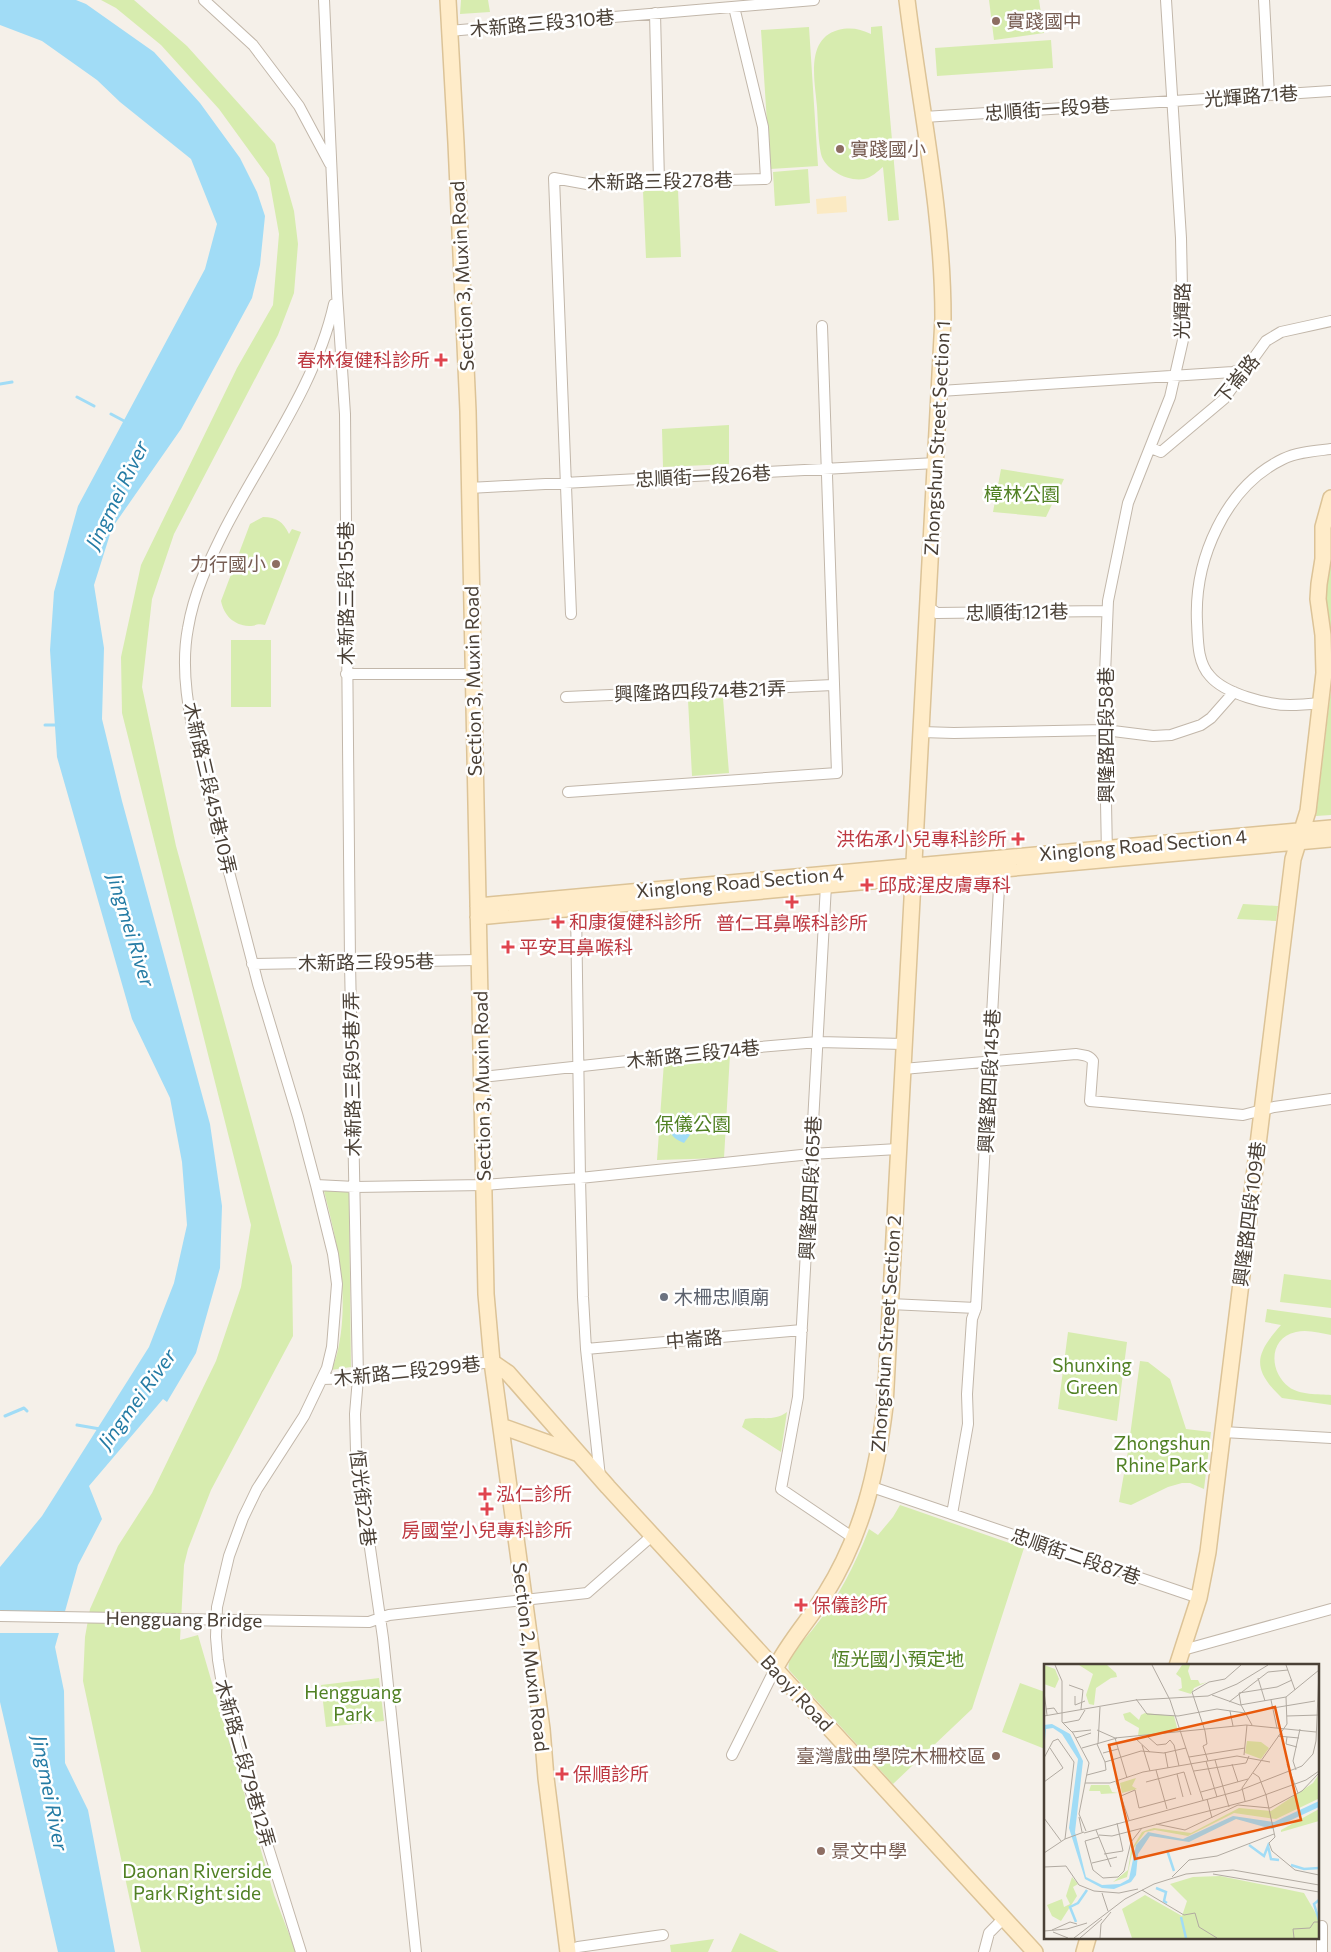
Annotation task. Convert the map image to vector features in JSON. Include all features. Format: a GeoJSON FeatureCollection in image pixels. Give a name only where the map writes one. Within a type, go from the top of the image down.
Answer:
{"type":"FeatureCollection","features":[{"type":"Feature","properties":{"kind":"street"},"geometry":{"type":"LineString","coordinates":[[204,0],[253,45],[293,98],[310,126],[332,171]]}},
{"type":"Feature","properties":{"kind":"street"},"geometry":{"type":"LineString","coordinates":[[324,0],[337,289]]}},
{"type":"Feature","properties":{"kind":"street","name":"Section 3, Muxin Road"},"geometry":{"type":"LineString","coordinates":[[448,0],[465,340],[486,1294],[492,1362]]}},
{"type":"Feature","properties":{"kind":"street","name":"木新路三段310巷"},"geometry":{"type":"LineString","coordinates":[[449,31],[814,0]]}},
{"type":"Feature","properties":{"kind":"street","name":"Zhongshun Street Section 1"},"geometry":{"type":"LineString","coordinates":[[908,0],[937,215],[942,275],[943,318],[913,872]]}},
{"type":"Feature","properties":{"kind":"street","name":"光輝路"},"geometry":{"type":"LineString","coordinates":[[1107,611],[1128,503],[1166,410],[1176,376],[1183,340],[1181,238],[1166,0]]}},
{"type":"Feature","properties":{"kind":"street"},"geometry":{"type":"LineString","coordinates":[[1264,0],[1269,95]]}},
{"type":"Feature","properties":{"kind":"street","name":"木新路三段278巷"},"geometry":{"type":"LineString","coordinates":[[566,483],[554,178],[587,184],[766,178],[763,127],[734,7]]}},
{"type":"Feature","properties":{"kind":"street"},"geometry":{"type":"LineString","coordinates":[[655,13],[659,182]]}},
{"type":"Feature","properties":{"kind":"street","name":"光輝路71巷"},"geometry":{"type":"LineString","coordinates":[[1171,101],[1331,91]]}},
{"type":"Feature","properties":{"kind":"street","name":"忠順街一段9巷"},"geometry":{"type":"LineString","coordinates":[[924,117],[1171,101]]}},
{"type":"Feature","properties":{"kind":"street","name":"木新路三段155巷"},"geometry":{"type":"LineString","coordinates":[[337,289],[345,414],[346,674],[473,674]]}},
{"type":"Feature","properties":{"kind":"street","name":"木新路三段45巷10弄"},"geometry":{"type":"LineString","coordinates":[[322,1379],[332,1346],[337,1284],[333,1254],[298,1117],[252,964],[192,728],[185,663],[188,630],[194,601],[207,564],[240,499],[289,416],[320,353],[330,322],[337,289]]}},
{"type":"Feature","properties":{"kind":"street","name":"下崙路"},"geometry":{"type":"LineString","coordinates":[[1151,448],[1161,452],[1224,399],[1233,389],[1245,368],[1273,335],[1331,321]]}},
{"type":"Feature","properties":{"kind":"street"},"geometry":{"type":"LineString","coordinates":[[568,792],[837,773],[822,326]]}},
{"type":"Feature","properties":{"kind":"street"},"geometry":{"type":"LineString","coordinates":[[940,391],[1233,372],[1245,368]]}},
{"type":"Feature","properties":{"kind":"street"},"geometry":{"type":"LineString","coordinates":[[1321,703],[1290,705],[1270,703],[1221,686],[1203,666],[1198,647],[1197,599],[1200,578],[1209,547],[1222,518],[1247,485],[1266,469],[1284,458],[1331,449]]}},
{"type":"Feature","properties":{"kind":"street","name":"忠順街一段26巷"},"geometry":{"type":"LineString","coordinates":[[469,488],[936,463]]}},
{"type":"Feature","properties":{"kind":"street"},"geometry":{"type":"LineString","coordinates":[[566,483],[571,614]]}},
{"type":"Feature","properties":{"kind":"street","name":"興隆路四段109巷"},"geometry":{"type":"LineString","coordinates":[[1178,1664],[1199,1598],[1208,1552],[1293,859],[1308,810],[1321,703],[1324,658],[1318,599],[1324,559],[1323,527],[1331,498]]}},
{"type":"Feature","properties":{"kind":"street","name":"忠順街121巷"},"geometry":{"type":"LineString","coordinates":[[928,607],[937,613],[1107,611]]}},
{"type":"Feature","properties":{"kind":"street","name":"興隆路四段58巷"},"geometry":{"type":"LineString","coordinates":[[1107,611],[1104,669],[1107,854]]}},
{"type":"Feature","properties":{"kind":"street","name":"木新路三段95巷7弄"},"geometry":{"type":"LineString","coordinates":[[346,674],[358,1378]]}},
{"type":"Feature","properties":{"kind":"street","name":"興隆路四段74巷21弄"},"geometry":{"type":"LineString","coordinates":[[566,697],[833,685]]}},
{"type":"Feature","properties":{"kind":"street"},"geometry":{"type":"LineString","coordinates":[[921,732],[1104,730],[1153,736],[1184,732],[1201,725],[1211,718],[1234,692]]}},
{"type":"Feature","properties":{"kind":"street","name":"Xinglong Road Section 4"},"geometry":{"type":"LineString","coordinates":[[1300,837],[1331,828]]}},
{"type":"Feature","properties":{"kind":"street","name":"Xinglong Road Section 4"},"geometry":{"type":"LineString","coordinates":[[478,911],[576,908],[826,885],[988,859],[1107,854],[1300,837],[1331,839]]}},
{"type":"Feature","properties":{"kind":"street","name":"Xinglong Road Section 4"},"geometry":{"type":"LineString","coordinates":[[478,911],[913,872],[1000,869],[1107,854]]}},
{"type":"Feature","properties":{"kind":"street"},"geometry":{"type":"LineString","coordinates":[[988,859],[1000,869]]}},
{"type":"Feature","properties":{"kind":"street","name":"興隆路四段145巷"},"geometry":{"type":"LineString","coordinates":[[952,1514],[968,1424],[967,1394],[972,1319],[976,1308],[1000,869]]}},
{"type":"Feature","properties":{"kind":"street","name":"Zhongshun Street Section 2"},"geometry":{"type":"LineString","coordinates":[[732,1755],[786,1648],[827,1592],[854,1539],[872,1487],[880,1447],[885,1406],[913,872]]}},
{"type":"Feature","properties":{"kind":"street","name":"興隆路四段165巷"},"geometry":{"type":"LineString","coordinates":[[826,885],[798,1397],[782,1489],[854,1539]]}},
{"type":"Feature","properties":{"kind":"street"},"geometry":{"type":"LineString","coordinates":[[576,908],[580,1178],[586,1349],[600,1477]]}},
{"type":"Feature","properties":{"kind":"street","name":"木新路三段95巷"},"geometry":{"type":"LineString","coordinates":[[252,964],[479,960]]}},
{"type":"Feature","properties":{"kind":"street","name":"木新路三段74巷"},"geometry":{"type":"LineString","coordinates":[[482,1076],[818,1042],[904,1044]]}},
{"type":"Feature","properties":{"kind":"street"},"geometry":{"type":"LineString","coordinates":[[903,1069],[1084,1055],[1090,1057],[1094,1066],[1090,1101],[1243,1115],[1262,1110],[1331,1099]]}},
{"type":"Feature","properties":{"kind":"street"},"geometry":{"type":"LineString","coordinates":[[316,1185],[484,1185],[580,1178],[811,1154],[898,1149]]}},
{"type":"Feature","properties":{"kind":"street"},"geometry":{"type":"LineString","coordinates":[[890,1304],[976,1308]]}},
{"type":"Feature","properties":{"kind":"street","name":"中崙路"},"geometry":{"type":"LineString","coordinates":[[586,1349],[802,1330]]}},
{"type":"Feature","properties":{"kind":"street","name":"木新路二段299巷"},"geometry":{"type":"LineString","coordinates":[[322,1379],[358,1378],[492,1362]]}},
{"type":"Feature","properties":{"kind":"street","name":"Section 2, Muxin Road"},"geometry":{"type":"LineString","coordinates":[[492,1362],[542,1729],[546,1778],[568,1952]]}},
{"type":"Feature","properties":{"kind":"street","name":"Baoyi Road"},"geometry":{"type":"LineString","coordinates":[[492,1362],[508,1373],[600,1477],[1035,1952]]}},
{"type":"Feature","properties":{"kind":"street","name":"恆光街22巷"},"geometry":{"type":"LineString","coordinates":[[358,1378],[355,1414],[356,1451],[379,1618],[416,1952]]}},
{"type":"Feature","properties":{"kind":"street","name":"木新路二段79巷12弄"},"geometry":{"type":"LineString","coordinates":[[301,1952],[237,1748],[218,1660],[216,1637],[217,1607],[229,1556],[243,1518],[257,1489],[304,1416],[322,1379]]}},
{"type":"Feature","properties":{"kind":"street"},"geometry":{"type":"LineString","coordinates":[[501,1426],[581,1454]]}},
{"type":"Feature","properties":{"kind":"street"},"geometry":{"type":"LineString","coordinates":[[1223,1432],[1331,1438]]}},
{"type":"Feature","properties":{"kind":"street","name":"忠順街二段87巷"},"geometry":{"type":"LineString","coordinates":[[872,1487],[1199,1598]]}},
{"type":"Feature","properties":{"kind":"street"},"geometry":{"type":"LineString","coordinates":[[379,1618],[421,1611],[587,1593],[653,1535]]}},
{"type":"Feature","properties":{"kind":"street"},"geometry":{"type":"LineString","coordinates":[[1183,1650],[1331,1609]]}},
{"type":"Feature","properties":{"kind":"street","name":"Hengguang Bridge"},"geometry":{"type":"LineString","coordinates":[[0,1616],[369,1622],[379,1618]]}},
{"type":"Feature","properties":{"kind":"street"},"geometry":{"type":"LineString","coordinates":[[984,1952],[988,1933],[1004,1918]]}},
{"type":"Feature","properties":{"kind":"street"},"geometry":{"type":"LineString","coordinates":[[1322,1952],[1323,1926]]}},
{"type":"Feature","properties":{"kind":"street"},"geometry":{"type":"LineString","coordinates":[[568,1952],[578,1947],[663,1936]]}},
{"type":"Feature","properties":{"kind":"green space","name":"Daonan Riverside Park Right side"},"geometry":{"type":"Polygon","coordinates":[[[101,0],[134,0],[187,46],[275,144],[294,211],[298,244],[294,293],[278,335],[174,534],[152,599],[142,687],[176,846],[292,1266],[293,1336],[211,1490],[188,1549],[184,1565],[180,1640],[198,1635],[274,1895],[296,1952],[141,1952],[83,1681],[85,1637],[90,1609],[118,1546],[152,1493],[216,1361],[241,1287],[251,1225],[122,713],[121,657],[141,565],[237,368],[273,305],[279,234],[269,178],[219,109],[161,45],[116,8],[101,0]]]}},
{"type":"Feature","properties":{"kind":"green space"},"geometry":{"type":"Polygon","coordinates":[[[461,0],[488,0],[490,12],[460,14],[461,0]]]}},
{"type":"Feature","properties":{"kind":"green space"},"geometry":{"type":"Polygon","coordinates":[[[989,0],[1039,0],[1044,33],[994,40],[989,0]]]}},
{"type":"Feature","properties":{"kind":"green space"},"geometry":{"type":"Polygon","coordinates":[[[882,26],[899,220],[888,221],[883,167],[864,179],[851,179],[832,170],[823,160],[819,142],[814,74],[816,52],[821,42],[828,35],[838,30],[847,29],[871,34],[871,27],[882,26]]]}},
{"type":"Feature","properties":{"kind":"green space"},"geometry":{"type":"Polygon","coordinates":[[[809,27],[818,166],[770,169],[761,30],[809,27]]]}},
{"type":"Feature","properties":{"kind":"green space"},"geometry":{"type":"Polygon","coordinates":[[[1051,40],[1053,68],[937,76],[935,48],[1051,40]]]}},
{"type":"Feature","properties":{"kind":"green space"},"geometry":{"type":"Polygon","coordinates":[[[808,169],[810,203],[775,206],[773,172],[808,169]]]}},
{"type":"Feature","properties":{"kind":"green space"},"geometry":{"type":"Polygon","coordinates":[[[678,190],[681,257],[646,258],[643,191],[678,190]]]}},
{"type":"Feature","properties":{"kind":"green space"},"geometry":{"type":"Polygon","coordinates":[[[729,425],[729,464],[663,467],[662,429],[729,425]]]}},
{"type":"Feature","properties":{"kind":"green space","name":"樟林公園"},"geometry":{"type":"Polygon","coordinates":[[[1001,469],[1064,479],[1046,517],[993,512],[1001,469]]]}},
{"type":"Feature","properties":{"kind":"green space"},"geometry":{"type":"Polygon","coordinates":[[[263,517],[279,521],[289,534],[292,529],[301,532],[265,625],[249,626],[238,624],[230,618],[224,611],[221,601],[250,524],[263,517]]]}},
{"type":"Feature","properties":{"kind":"green space"},"geometry":{"type":"Polygon","coordinates":[[[1331,557],[1331,674],[1320,592],[1324,571],[1330,565],[1331,557]]]}},
{"type":"Feature","properties":{"kind":"green space"},"geometry":{"type":"Polygon","coordinates":[[[231,640],[271,640],[271,707],[231,707],[231,640]]]}},
{"type":"Feature","properties":{"kind":"green space"},"geometry":{"type":"Polygon","coordinates":[[[1331,689],[1331,815],[1316,816],[1331,689]]]}},
{"type":"Feature","properties":{"kind":"green space"},"geometry":{"type":"Polygon","coordinates":[[[723,698],[729,773],[692,776],[688,700],[723,698]]]}},
{"type":"Feature","properties":{"kind":"green space"},"geometry":{"type":"Polygon","coordinates":[[[1243,904],[1278,906],[1276,921],[1237,919],[1243,904]]]}},
{"type":"Feature","properties":{"kind":"green space","name":"保儀公園"},"geometry":{"type":"Polygon","coordinates":[[[730,1054],[724,1158],[657,1160],[664,1062],[730,1054]]]}},
{"type":"Feature","properties":{"kind":"green space"},"geometry":{"type":"Polygon","coordinates":[[[324,1191],[349,1191],[351,1367],[331,1370],[340,1337],[343,1296],[333,1226],[324,1191]]]}},
{"type":"Feature","properties":{"kind":"green space"},"geometry":{"type":"Polygon","coordinates":[[[1284,1274],[1331,1280],[1331,1308],[1280,1302],[1284,1274]]]}},
{"type":"Feature","properties":{"kind":"green space"},"geometry":{"type":"Polygon","coordinates":[[[1267,1309],[1331,1318],[1331,1335],[1300,1331],[1287,1335],[1280,1341],[1274,1356],[1275,1365],[1282,1381],[1293,1390],[1304,1393],[1331,1395],[1331,1405],[1282,1398],[1265,1378],[1260,1362],[1262,1353],[1272,1335],[1281,1325],[1265,1322],[1267,1309]]]}},
{"type":"Feature","properties":{"kind":"green space","name":"Shunxing Green"},"geometry":{"type":"Polygon","coordinates":[[[1068,1332],[1127,1342],[1117,1421],[1058,1409],[1068,1332]]]}},
{"type":"Feature","properties":{"kind":"green space","name":"Zhongshun Rhine Park"},"geometry":{"type":"Polygon","coordinates":[[[1140,1361],[1148,1362],[1170,1379],[1186,1429],[1211,1432],[1204,1489],[1190,1483],[1182,1483],[1168,1487],[1131,1505],[1119,1502],[1140,1361]]]}},
{"type":"Feature","properties":{"kind":"green space"},"geometry":{"type":"Polygon","coordinates":[[[787,1412],[781,1452],[742,1427],[745,1419],[772,1418],[787,1412]]]}},
{"type":"Feature","properties":{"kind":"green space","name":"恆光國小預定地"},"geometry":{"type":"Polygon","coordinates":[[[900,1505],[1024,1548],[972,1709],[893,1784],[789,1670],[789,1665],[797,1648],[822,1618],[838,1594],[852,1569],[869,1529],[878,1535],[900,1505]]]}},
{"type":"Feature","properties":{"kind":"green space","name":"Hengguang Park"},"geometry":{"type":"Polygon","coordinates":[[[379,1678],[384,1721],[326,1727],[321,1685],[379,1678]]]}},
{"type":"Feature","properties":{"kind":"green space"},"geometry":{"type":"Polygon","coordinates":[[[1020,1683],[1044,1692],[1044,1749],[1002,1732],[1020,1683]]]}},
{"type":"Feature","properties":{"kind":"green space"},"geometry":{"type":"Polygon","coordinates":[[[740,1933],[779,1952],[731,1952],[740,1933]]]}},
{"type":"Feature","properties":{"kind":"green space"},"geometry":{"type":"Polygon","coordinates":[[[714,1939],[708,1952],[671,1952],[670,1945],[714,1939]]]}},
{"type":"Feature","properties":{"kind":"sand"},"geometry":{"type":"Polygon","coordinates":[[[846,196],[847,212],[817,214],[816,199],[846,196]]]}},
{"type":"Feature","properties":{"kind":"water","name":"Jingmei River"},"geometry":{"type":"Polygon","coordinates":[[[0,0],[76,0],[86,4],[154,52],[200,103],[240,158],[257,192],[265,216],[260,265],[252,298],[181,429],[112,528],[94,585],[104,648],[102,719],[122,801],[210,1124],[222,1206],[220,1268],[196,1353],[167,1402],[163,1399],[89,1486],[102,1519],[78,1565],[55,1647],[64,1691],[65,1763],[88,1810],[115,1952],[58,1952],[0,1702],[0,1567],[42,1516],[149,1347],[174,1283],[187,1225],[182,1162],[170,1098],[132,1019],[57,757],[50,650],[54,592],[78,506],[205,269],[217,224],[191,159],[120,102],[97,80],[42,41],[0,25],[0,0]]]}},
{"type":"Feature","properties":{"kind":"water"},"geometry":{"type":"Polygon","coordinates":[[[683,1111],[695,1128],[684,1143],[672,1136],[669,1126],[669,1122],[677,1118],[683,1111]]]}},
{"type":"Feature","properties":{"kind":"pier"},"geometry":{"type":"Polygon","coordinates":[[[0,1613],[67,1613],[62,1633],[0,1633],[0,1613]]]}},
{"type":"Feature","properties":{"kind":"waterway"},"geometry":{"type":"LineString","coordinates":[[0,384],[12,382]]}},
{"type":"Feature","properties":{"kind":"waterway"},"geometry":{"type":"LineString","coordinates":[[77,397],[94,406]]}},
{"type":"Feature","properties":{"kind":"waterway"},"geometry":{"type":"LineString","coordinates":[[111,414],[126,422]]}},
{"type":"Feature","properties":{"kind":"waterway"},"geometry":{"type":"LineString","coordinates":[[45,725],[59,725]]}},
{"type":"Feature","properties":{"kind":"waterway"},"geometry":{"type":"LineString","coordinates":[[5,1416],[24,1408],[27,1411]]}},
{"type":"Feature","properties":{"kind":"waterway","name":"Jingmei River"},"geometry":{"type":"LineString","coordinates":[[77,1425],[100,1429]]}},
{"type":"Feature","properties":{"kind":"place","name":"實踐國中"},"geometry":{"type":"Point","coordinates":[996,21]}},
{"type":"Feature","properties":{"kind":"place","name":"實踐國小"},"geometry":{"type":"Point","coordinates":[840,149]}},
{"type":"Feature","properties":{"kind":"place","name":"春林復健科診所"},"geometry":{"type":"Point","coordinates":[441,360]}},
{"type":"Feature","properties":{"kind":"place","name":"力行國小"},"geometry":{"type":"Point","coordinates":[276,564]}},
{"type":"Feature","properties":{"kind":"place","name":"洪佑承小兒專科診所"},"geometry":{"type":"Point","coordinates":[1018,839]}},
{"type":"Feature","properties":{"kind":"place","name":"邱成湦皮膚專科"},"geometry":{"type":"Point","coordinates":[867,885]}},
{"type":"Feature","properties":{"kind":"place","name":"普仁耳鼻喉科診所"},"geometry":{"type":"Point","coordinates":[792,902]}},
{"type":"Feature","properties":{"kind":"place","name":"和康復健科診所"},"geometry":{"type":"Point","coordinates":[558,922]}},
{"type":"Feature","properties":{"kind":"place","name":"平安耳鼻喉科"},"geometry":{"type":"Point","coordinates":[508,947]}},
{"type":"Feature","properties":{"kind":"place","name":"木柵忠順廟"},"geometry":{"type":"Point","coordinates":[664,1297]}},
{"type":"Feature","properties":{"kind":"place","name":"泓仁診所"},"geometry":{"type":"Point","coordinates":[485,1494]}},
{"type":"Feature","properties":{"kind":"place","name":"房國堂小兒專科診所"},"geometry":{"type":"Point","coordinates":[487,1509]}},
{"type":"Feature","properties":{"kind":"place","name":"保儀診所"},"geometry":{"type":"Point","coordinates":[801,1605]}},
{"type":"Feature","properties":{"kind":"place","name":"臺灣戲曲學院木柵校區"},"geometry":{"type":"Point","coordinates":[996,1756]}},
{"type":"Feature","properties":{"kind":"place","name":"保順診所"},"geometry":{"type":"Point","coordinates":[562,1774]}},
{"type":"Feature","properties":{"kind":"place","name":"景文中學"},"geometry":{"type":"Point","coordinates":[821,1851]}}]}
